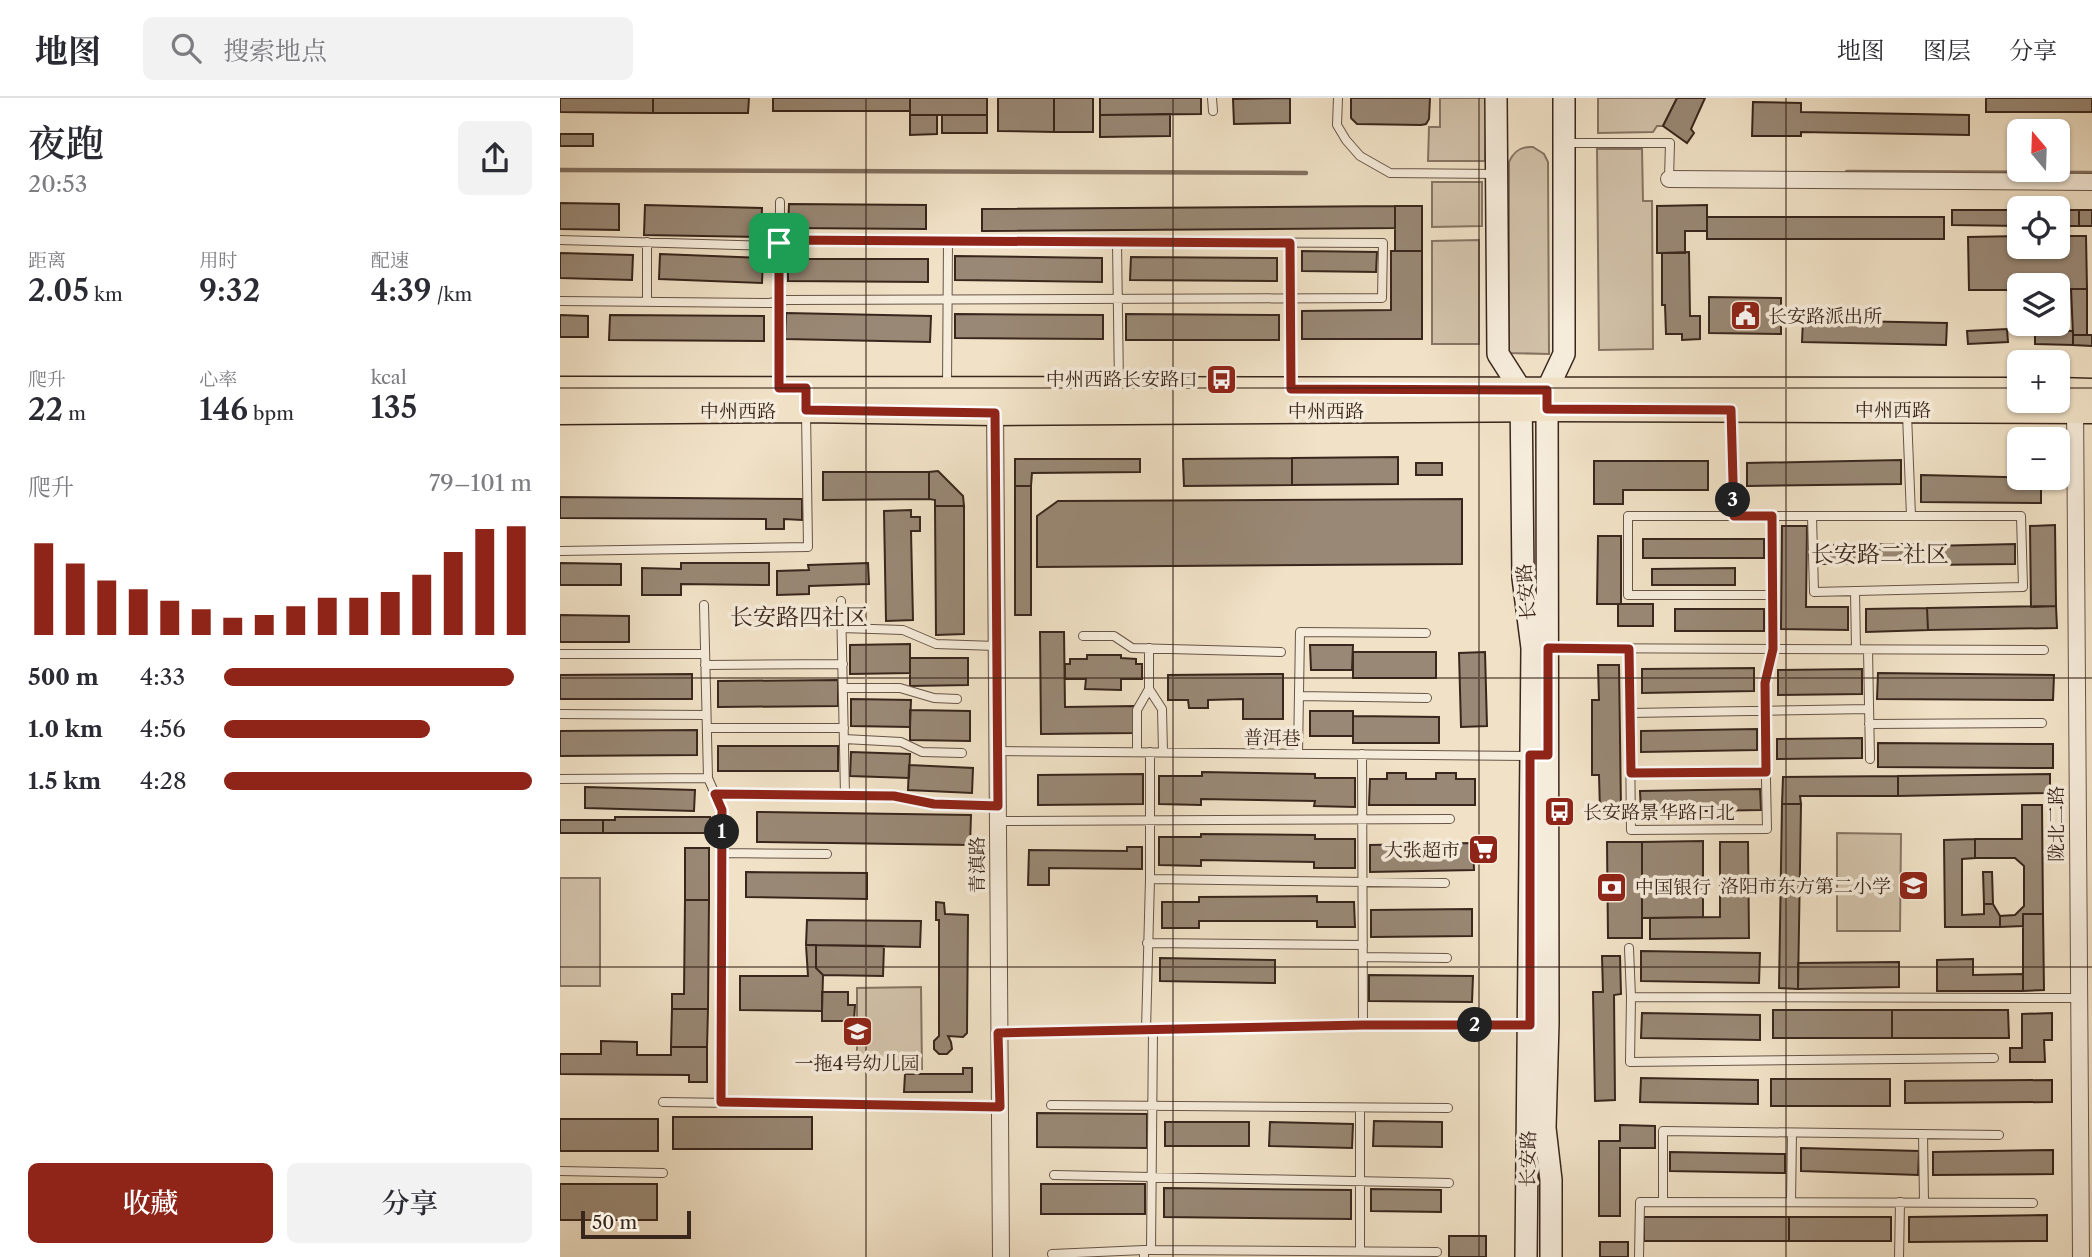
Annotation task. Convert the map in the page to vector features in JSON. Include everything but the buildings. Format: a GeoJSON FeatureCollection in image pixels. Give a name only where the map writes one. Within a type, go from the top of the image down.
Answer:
{"type":"FeatureCollection","features":[{"type":"Feature","properties":{"kind":"main road"},"geometry":{"type":"LineString","coordinates":[[1496,98],[1498,354],[1521,400]]}},
{"type":"Feature","properties":{"kind":"main road"},"geometry":{"type":"LineString","coordinates":[[1547,399],[1564,354],[1564,98]]}},
{"type":"Feature","properties":{"kind":"main road","name":"中州西路"},"geometry":{"type":"LineString","coordinates":[[560,389],[779,388],[806,399],[995,401],[2078,398]]}},
{"type":"Feature","properties":{"kind":"main road","name":"中州西路"},"geometry":{"type":"LineString","coordinates":[[560,412],[947,389],[995,401],[1119,389],[1291,389],[1521,400]]}},
{"type":"Feature","properties":{"kind":"main road","name":"中州西路"},"geometry":{"type":"LineString","coordinates":[[1907,400],[2007,391]]}},
{"type":"Feature","properties":{"kind":"main road","name":"长安路"},"geometry":{"type":"LineString","coordinates":[[1539,755],[1548,648],[1547,399]]}},
{"type":"Feature","properties":{"kind":"main road","name":"长安路"},"geometry":{"type":"LineString","coordinates":[[1521,400],[1523,578],[1532,648],[1539,755],[1539,1024],[1526,1257]]}},
{"type":"Feature","properties":{"kind":"main road","name":"长安路"},"geometry":{"type":"LineString","coordinates":[[1539,1024],[1551,1180],[1551,1257]]}},
{"type":"Feature","properties":{"kind":"street"},"geometry":{"type":"LineString","coordinates":[[1669,180],[2092,183]]}},
{"type":"Feature","properties":{"kind":"street","name":"陇北二路"},"geometry":{"type":"LineString","coordinates":[[2078,398],[2085,896],[2078,998],[2081,1257]]}},
{"type":"Feature","properties":{"kind":"street","name":"青滇路"},"geometry":{"type":"LineString","coordinates":[[995,401],[1001,1257]]}},
{"type":"Feature","properties":{"kind":"lane"},"geometry":{"type":"LineString","coordinates":[[1212,98],[1213,111]]}},
{"type":"Feature","properties":{"kind":"lane"},"geometry":{"type":"LineString","coordinates":[[1338,98],[1337,125],[1346,140],[1360,156],[1390,173],[1496,174]]}},
{"type":"Feature","properties":{"kind":"lane"},"geometry":{"type":"LineString","coordinates":[[1563,143],[1670,144],[1669,180]]}},
{"type":"Feature","properties":{"kind":"lane"},"geometry":{"type":"LineString","coordinates":[[779,388],[780,202]]}},
{"type":"Feature","properties":{"kind":"lane"},"geometry":{"type":"LineString","coordinates":[[560,240],[772,246],[785,240],[1383,243],[1382,298],[560,301]]}},
{"type":"Feature","properties":{"kind":"lane"},"geometry":{"type":"LineString","coordinates":[[947,389],[948,241]]}},
{"type":"Feature","properties":{"kind":"lane"},"geometry":{"type":"LineString","coordinates":[[647,242],[647,302]]}},
{"type":"Feature","properties":{"kind":"lane"},"geometry":{"type":"LineString","coordinates":[[1117,242],[1119,389]]}},
{"type":"Feature","properties":{"kind":"lane"},"geometry":{"type":"LineString","coordinates":[[1290,243],[1291,389]]}},
{"type":"Feature","properties":{"kind":"lane"},"geometry":{"type":"LineString","coordinates":[[560,551],[808,547],[806,399]]}},
{"type":"Feature","properties":{"kind":"lane"},"geometry":{"type":"LineString","coordinates":[[1730,400],[1734,516]]}},
{"type":"Feature","properties":{"kind":"lane"},"geometry":{"type":"LineString","coordinates":[[1907,400],[1911,516]]}},
{"type":"Feature","properties":{"kind":"lane"},"geometry":{"type":"LineString","coordinates":[[1773,595],[1628,595],[1628,516],[1734,516],[1772,516],[1812,516],[2021,516],[2022,587],[1814,592],[1812,516]]}},
{"type":"Feature","properties":{"kind":"lane"},"geometry":{"type":"LineString","coordinates":[[1629,649],[1631,830],[1767,829],[1765,683],[1773,649],[1772,516]]}},
{"type":"Feature","properties":{"kind":"lane"},"geometry":{"type":"LineString","coordinates":[[1855,591],[1856,649]]}},
{"type":"Feature","properties":{"kind":"lane"},"geometry":{"type":"LineString","coordinates":[[841,601],[845,795]]}},
{"type":"Feature","properties":{"kind":"lane"},"geometry":{"type":"LineString","coordinates":[[704,605],[708,778],[722,810],[721,1102]]}},
{"type":"Feature","properties":{"kind":"lane"},"geometry":{"type":"LineString","coordinates":[[842,628],[903,630],[936,644],[996,646]]}},
{"type":"Feature","properties":{"kind":"lane"},"geometry":{"type":"LineString","coordinates":[[1298,754],[1300,632],[1426,633]]}},
{"type":"Feature","properties":{"kind":"lane"},"geometry":{"type":"LineString","coordinates":[[1083,636],[1114,636],[1132,648],[1281,652]]}},
{"type":"Feature","properties":{"kind":"lane"},"geometry":{"type":"LineString","coordinates":[[1548,648],[2044,650]]}},
{"type":"Feature","properties":{"kind":"lane"},"geometry":{"type":"LineString","coordinates":[[1137,752],[1137,710],[1149,689],[1149,649]]}},
{"type":"Feature","properties":{"kind":"lane"},"geometry":{"type":"LineString","coordinates":[[1868,650],[1870,759]]}},
{"type":"Feature","properties":{"kind":"lane"},"geometry":{"type":"LineString","coordinates":[[560,654],[705,654]]}},
{"type":"Feature","properties":{"kind":"lane"},"geometry":{"type":"LineString","coordinates":[[705,666],[843,664]]}},
{"type":"Feature","properties":{"kind":"lane"},"geometry":{"type":"LineString","coordinates":[[843,688],[900,688],[934,698],[957,699]]}},
{"type":"Feature","properties":{"kind":"lane"},"geometry":{"type":"LineString","coordinates":[[1149,689],[1162,709],[1163,752]]}},
{"type":"Feature","properties":{"kind":"lane"},"geometry":{"type":"LineString","coordinates":[[1299,696],[1427,698]]}},
{"type":"Feature","properties":{"kind":"lane"},"geometry":{"type":"LineString","coordinates":[[1630,713],[1869,709]]}},
{"type":"Feature","properties":{"kind":"lane"},"geometry":{"type":"LineString","coordinates":[[560,714],[706,715]]}},
{"type":"Feature","properties":{"kind":"lane"},"geometry":{"type":"LineString","coordinates":[[1870,724],[2042,723]]}},
{"type":"Feature","properties":{"kind":"lane"},"geometry":{"type":"LineString","coordinates":[[707,728],[844,728]]}},
{"type":"Feature","properties":{"kind":"lane"},"geometry":{"type":"LineString","coordinates":[[844,739],[901,742],[922,752],[962,753]]}},
{"type":"Feature","properties":{"kind":"lane","name":"普洱巷"},"geometry":{"type":"LineString","coordinates":[[997,751],[1539,755]]}},
{"type":"Feature","properties":{"kind":"lane"},"geometry":{"type":"LineString","coordinates":[[1146,1252],[1153,1107],[1147,943],[1150,752]]}},
{"type":"Feature","properties":{"kind":"lane"},"geometry":{"type":"LineString","coordinates":[[1362,754],[1363,1025]]}},
{"type":"Feature","properties":{"kind":"lane"},"geometry":{"type":"LineString","coordinates":[[1631,773],[1766,772]]}},
{"type":"Feature","properties":{"kind":"lane"},"geometry":{"type":"LineString","coordinates":[[560,779],[708,778]]}},
{"type":"Feature","properties":{"kind":"lane"},"geometry":{"type":"LineString","coordinates":[[715,794],[894,796],[998,813],[1150,820],[1450,819]]}},
{"type":"Feature","properties":{"kind":"lane"},"geometry":{"type":"LineString","coordinates":[[722,853],[827,854]]}},
{"type":"Feature","properties":{"kind":"lane"},"geometry":{"type":"LineString","coordinates":[[1150,879],[1445,883]]}},
{"type":"Feature","properties":{"kind":"lane"},"geometry":{"type":"LineString","coordinates":[[1147,943],[1363,945]]}},
{"type":"Feature","properties":{"kind":"lane"},"geometry":{"type":"LineString","coordinates":[[1629,948],[1630,1062],[1994,1058]]}},
{"type":"Feature","properties":{"kind":"lane"},"geometry":{"type":"LineString","coordinates":[[1363,957],[1447,958]]}},
{"type":"Feature","properties":{"kind":"lane"},"geometry":{"type":"LineString","coordinates":[[1631,997],[2078,998]]}},
{"type":"Feature","properties":{"kind":"lane"},"geometry":{"type":"LineString","coordinates":[[998,1033],[1539,1024]]}},
{"type":"Feature","properties":{"kind":"lane"},"geometry":{"type":"LineString","coordinates":[[663,1102],[1000,1107]]}},
{"type":"Feature","properties":{"kind":"lane"},"geometry":{"type":"LineString","coordinates":[[1051,1105],[1448,1108]]}},
{"type":"Feature","properties":{"kind":"lane"},"geometry":{"type":"LineString","coordinates":[[1360,1108],[1360,1251]]}},
{"type":"Feature","properties":{"kind":"lane"},"geometry":{"type":"LineString","coordinates":[[1662,1202],[1664,1132],[1999,1135]]}},
{"type":"Feature","properties":{"kind":"lane"},"geometry":{"type":"LineString","coordinates":[[1791,1202],[1792,1133]]}},
{"type":"Feature","properties":{"kind":"lane"},"geometry":{"type":"LineString","coordinates":[[1923,1134],[1924,1202]]}},
{"type":"Feature","properties":{"kind":"lane"},"geometry":{"type":"LineString","coordinates":[[560,1171],[663,1173]]}},
{"type":"Feature","properties":{"kind":"lane"},"geometry":{"type":"LineString","coordinates":[[1054,1175],[1448,1183]]}},
{"type":"Feature","properties":{"kind":"lane"},"geometry":{"type":"LineString","coordinates":[[1639,1257],[1640,1202],[2033,1203]]}},
{"type":"Feature","properties":{"kind":"lane"},"geometry":{"type":"LineString","coordinates":[[1899,1257],[1900,1202]]}},
{"type":"Feature","properties":{"kind":"lane"},"geometry":{"type":"LineString","coordinates":[[1052,1254],[1437,1252]]}},
{"type":"Feature","properties":{"kind":"shaded area"},"geometry":{"type":"Polygon","coordinates":[[[1440,98],[1486,98],[1485,161],[1428,161],[1429,127],[1440,127],[1440,98]]]}},
{"type":"Feature","properties":{"kind":"shaded area"},"geometry":{"type":"Polygon","coordinates":[[[1598,98],[1677,98],[1663,126],[1657,126],[1653,132],[1598,133],[1598,98]]]}},
{"type":"Feature","properties":{"kind":"shaded area"},"geometry":{"type":"Polygon","coordinates":[[[1533,147],[1544,154],[1548,162],[1549,354],[1509,353],[1509,162],[1518,150],[1533,147]]]}},
{"type":"Feature","properties":{"kind":"shaded area"},"geometry":{"type":"Polygon","coordinates":[[[1597,149],[1642,149],[1643,201],[1652,201],[1653,349],[1599,350],[1597,149]]]}},
{"type":"Feature","properties":{"kind":"shaded area"},"geometry":{"type":"Polygon","coordinates":[[[1432,182],[1482,182],[1482,226],[1432,227],[1432,182]]]}},
{"type":"Feature","properties":{"kind":"shaded area"},"geometry":{"type":"Polygon","coordinates":[[[1479,240],[1479,344],[1432,344],[1432,241],[1479,240]]]}},
{"type":"Feature","properties":{"kind":"shaded area"},"geometry":{"type":"Polygon","coordinates":[[[1837,833],[1901,834],[1900,931],[1837,931],[1837,833]]]}},
{"type":"Feature","properties":{"kind":"shaded area"},"geometry":{"type":"Polygon","coordinates":[[[560,878],[600,878],[600,986],[560,986],[560,878]]]}},
{"type":"Feature","properties":{"kind":"shaded area"},"geometry":{"type":"Polygon","coordinates":[[[921,987],[922,1069],[857,1070],[857,988],[921,987]]]}},
{"type":"Feature","properties":{"kind":"waterway"},"geometry":{"type":"LineString","coordinates":[[560,170],[1306,173]]}},
{"type":"Feature","properties":{"kind":"waterway"},"geometry":{"type":"LineString","coordinates":[[1847,172],[2092,173]]}},
{"type":"Feature","properties":{"kind":"place","name":"长安路派出所"},"geometry":{"type":"Point","coordinates":[1745,316]}},
{"type":"Feature","properties":{"kind":"place","name":"中州西路长安路口"},"geometry":{"type":"Point","coordinates":[1221,379]}},
{"type":"Feature","properties":{"kind":"place","name":"长安路景华路口北"},"geometry":{"type":"Point","coordinates":[1560,812]}},
{"type":"Feature","properties":{"kind":"place","name":"大张超市"},"geometry":{"type":"Point","coordinates":[1483,850]}},
{"type":"Feature","properties":{"kind":"place","name":"洛阳市东方第二小学"},"geometry":{"type":"Point","coordinates":[1914,886]}},
{"type":"Feature","properties":{"kind":"place","name":"中国银行"},"geometry":{"type":"Point","coordinates":[1612,887]}},
{"type":"Feature","properties":{"kind":"place","name":"一拖4号幼儿园"},"geometry":{"type":"Point","coordinates":[857,1032]}},
{"type":"Feature","properties":{"kind":"district","name":"长安路二社区"},"geometry":{"type":"Point","coordinates":[1880,554]}},
{"type":"Feature","properties":{"kind":"district","name":"长安路四社区"},"geometry":{"type":"Point","coordinates":[799,617]}},
{"type":"Feature","properties":{"kind":"route"},"geometry":{"type":"LineString","coordinates":[[785,240],[1290,243],[1291,389],[1547,390],[1547,409],[1731,410],[1734,516],[1772,516],[1773,649],[1765,683],[1766,772],[1631,773],[1629,649],[1548,648],[1548,755],[1530,755],[1530,1025],[1363,1025],[998,1033],[1000,1107],[721,1102],[722,810],[715,794],[894,796],[934,804],[998,806],[995,413],[806,410],[806,388],[779,388],[779,243],[785,240]]}}]}
